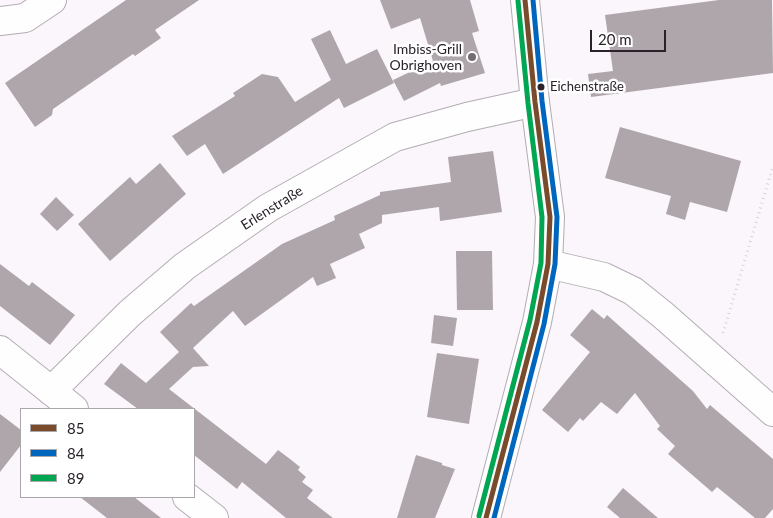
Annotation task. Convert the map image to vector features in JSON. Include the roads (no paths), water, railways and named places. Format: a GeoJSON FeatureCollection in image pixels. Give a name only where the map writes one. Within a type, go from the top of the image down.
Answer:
{"type":"FeatureCollection","features":[{"type":"Feature","properties":{"kind":"street"},"geometry":{"type":"LineString","coordinates":[[0,21],[25,18],[52,0]]}},
{"type":"Feature","properties":{"kind":"street"},"geometry":{"type":"LineString","coordinates":[[486,518],[537,322],[548,264],[550,217],[525,0]]}},
{"type":"Feature","properties":{"kind":"street","name":"Erlenstraße"},"geometry":{"type":"LineString","coordinates":[[51,391],[130,313],[185,266],[268,208],[395,137],[467,117],[536,102]]}},
{"type":"Feature","properties":{"kind":"street"},"geometry":{"type":"LineString","coordinates":[[548,264],[604,277],[633,291],[663,314],[773,412]]}},
{"type":"Feature","properties":{"kind":"street"},"geometry":{"type":"LineString","coordinates":[[0,350],[73,408]]}},
{"type":"Feature","properties":{"kind":"street"},"geometry":{"type":"LineString","coordinates":[[188,498],[214,518]]}},
{"type":"Feature","properties":{"kind":"place","name":"Imbiss-Grill Obrighoven"},"geometry":{"type":"Point","coordinates":[472,57]}},
{"type":"Feature","properties":{"kind":"place","name":"Eichenstraße"},"geometry":{"type":"Point","coordinates":[541,87]}}]}
